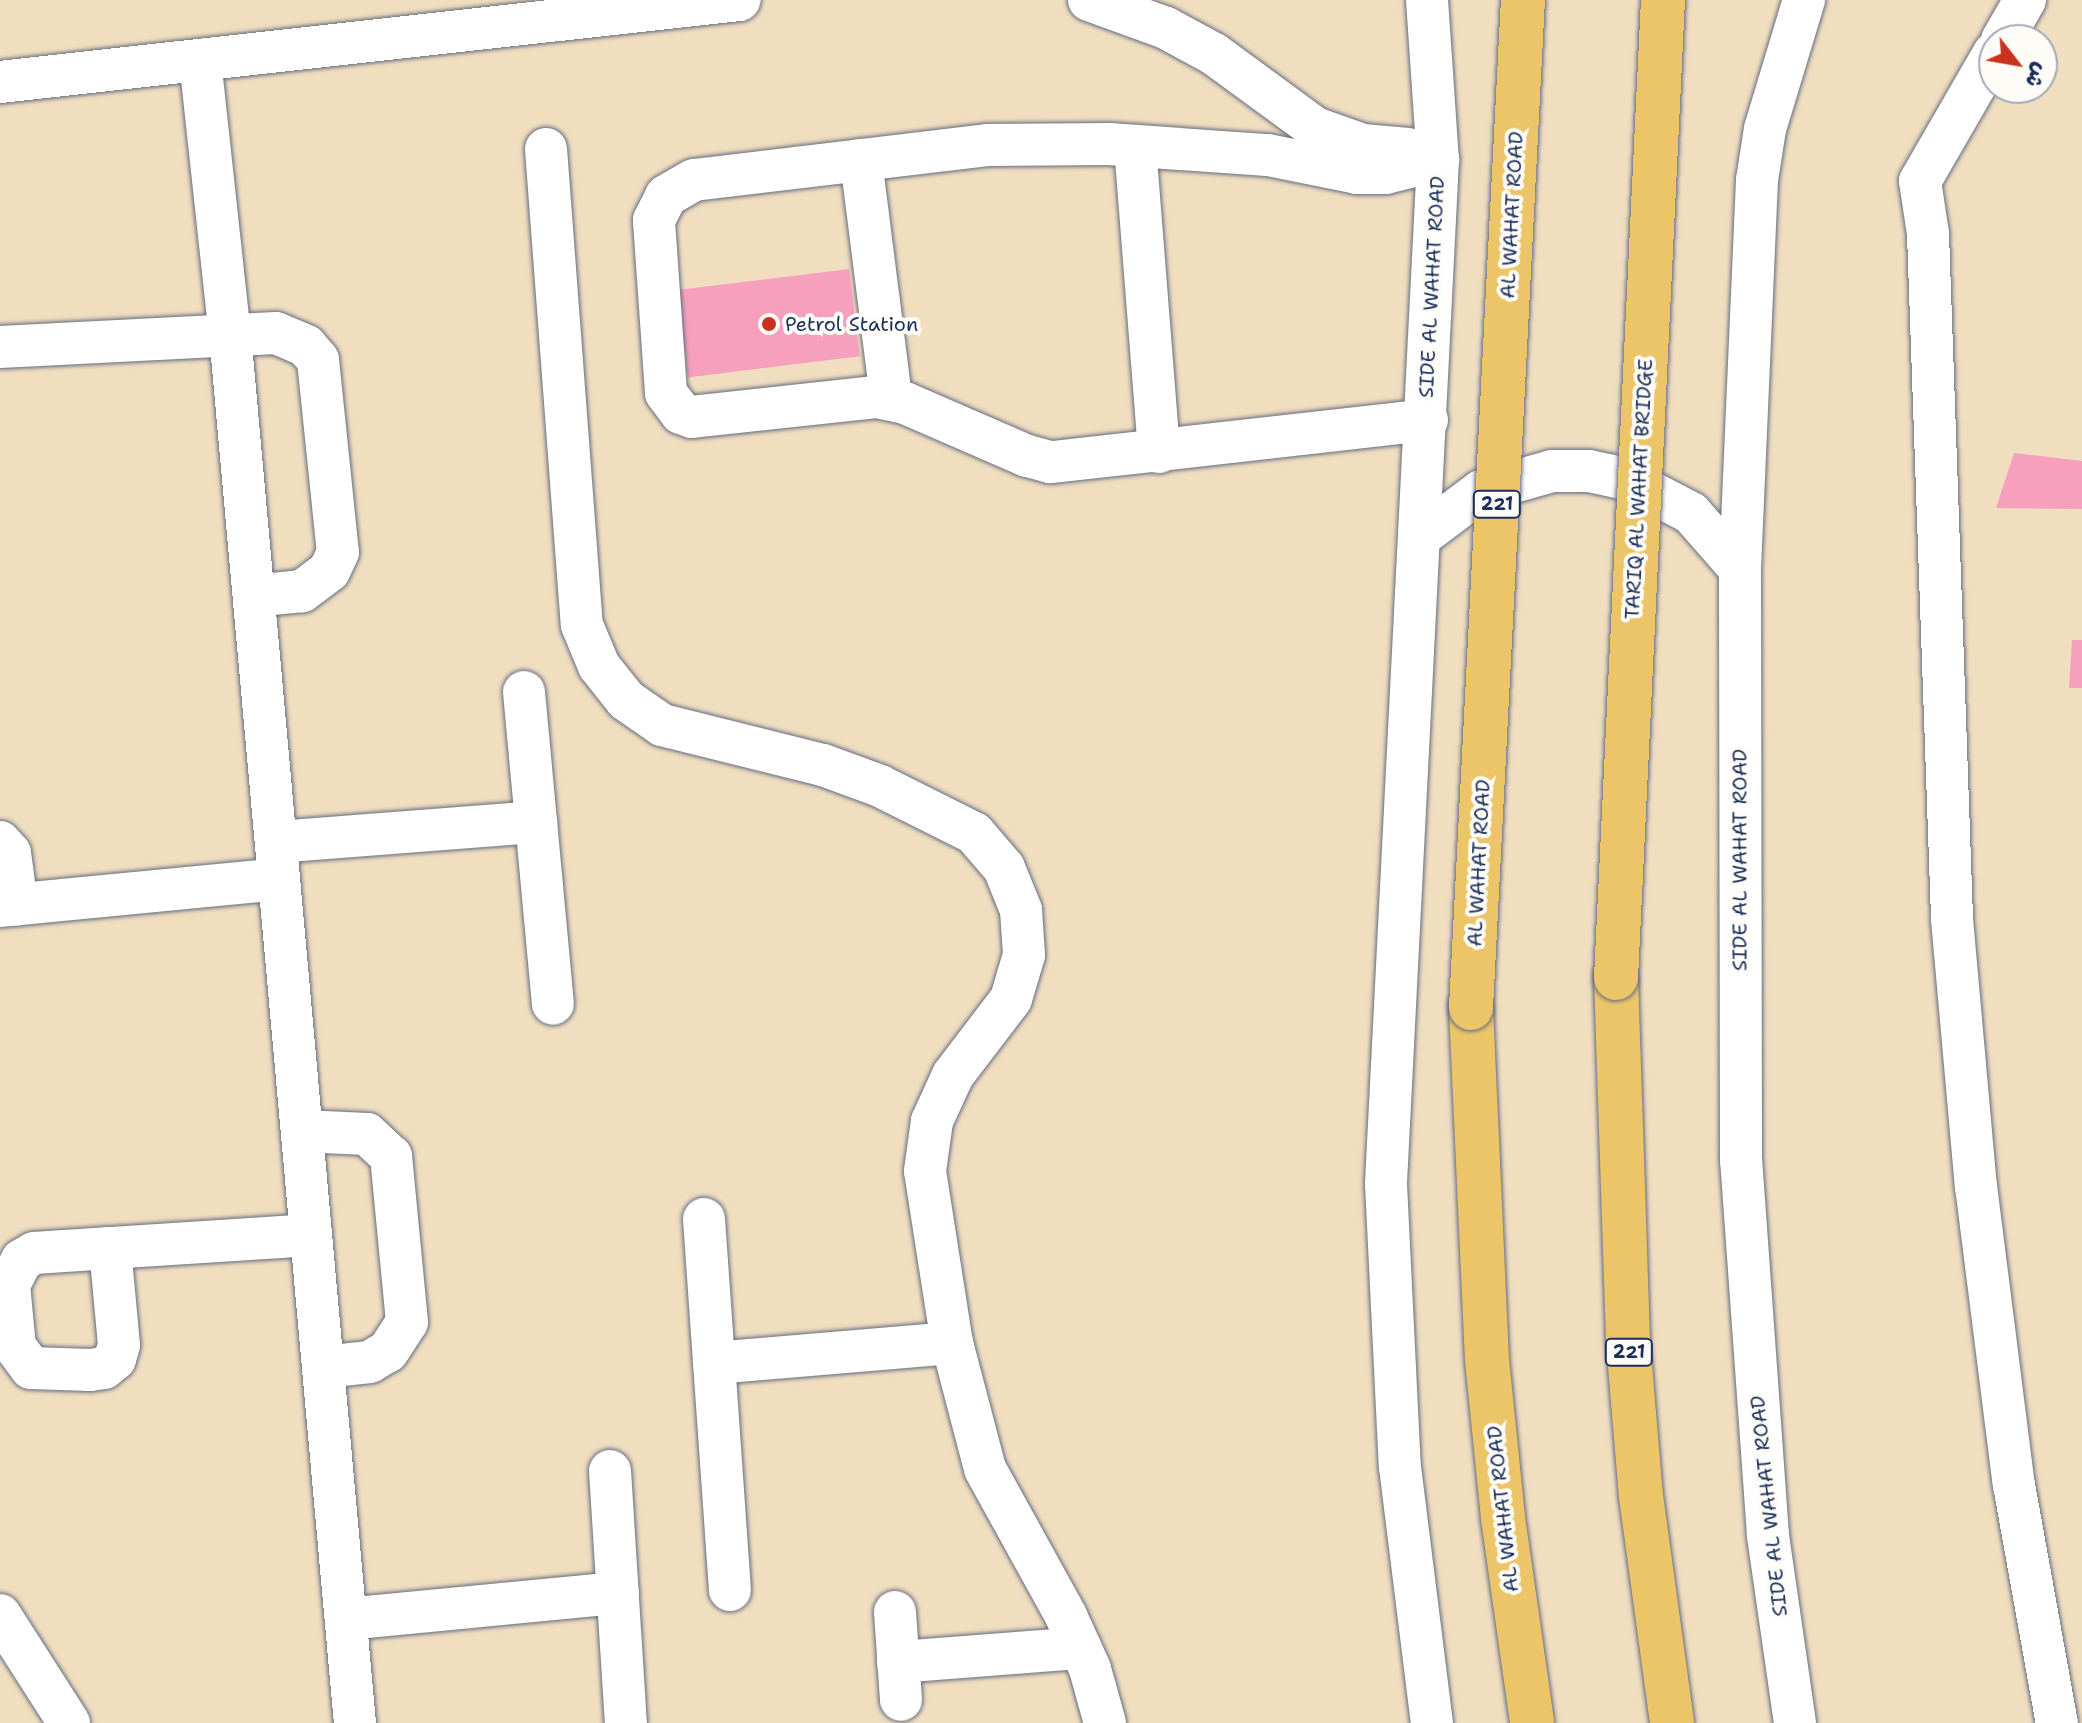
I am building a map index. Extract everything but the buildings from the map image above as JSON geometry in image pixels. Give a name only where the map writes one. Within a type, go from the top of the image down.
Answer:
[{"type":"highway","name":"AL WAHAT ROAD","points":[[1523,0],[1471,1008],[1487,1360],[1503,1518],[1532,1723]]},
{"type":"highway","name":"TARIQ AL WAHAT BRIDGE","points":[[1663,0],[1616,978],[1628,1342],[1641,1496],[1672,1723]]},
{"type":"street","points":[[0,82],[739,0]]},
{"type":"street","points":[[1089,0],[1166,28],[1214,54],[1294,115],[1338,138],[1388,148],[1438,153]]},
{"type":"street","name":"SIDE AL WAHAT ROAD","points":[[1427,0],[1438,153],[1427,420],[1386,1184],[1400,1467],[1432,1723]]},
{"type":"street","name":"SIDE AL WAHAT ROAD","points":[[1795,1723],[1768,1535],[1741,1161],[1740,569],[1757,180],[1765,129],[1804,0]]},
{"type":"street","points":[[2011,24],[2025,0]]},
{"type":"street","points":[[200,60],[254,596],[346,1619],[351,1720]]},
{"type":"street","points":[[1978,81],[1920,181],[1928,234],[1952,919],[1976,1186],[2014,1485],[2057,1723]]},
{"type":"street","points":[[1427,420],[1050,462],[891,399],[692,417],[681,413],[666,393],[653,233],[666,196],[694,180],[987,145],[1135,146],[1268,155],[1357,173],[1385,173],[1438,153]]},
{"type":"street","points":[[1135,146],[1159,452]]},
{"type":"street","points":[[546,149],[582,625],[599,666],[626,700],[662,725],[823,765],[922,805],[974,833],[1004,868],[1021,910],[1024,955],[1011,999],[953,1075],[932,1121],[925,1171],[952,1343],[985,1469],[1080,1648],[1105,1723]]},
{"type":"street","points":[[861,160],[891,399]]},
{"type":"street","points":[[0,347],[230,334],[294,336],[318,360],[338,552],[329,571],[302,591],[254,596]]},
{"type":"street","points":[[1421,536],[1481,491],[1515,478],[1589,471],[1626,479],[1681,506],[1718,539],[1740,569]]},
{"type":"street","points":[[524,692],[553,1004]]},
{"type":"street","points":[[0,842],[10,853],[8,905],[536,822]]},
{"type":"street","points":[[302,1131],[367,1134],[391,1156],[407,1322],[388,1351],[370,1362],[323,1367]]},
{"type":"street","points":[[704,1219],[730,1590]]},
{"type":"street","points":[[110,1248],[311,1235]]},
{"type":"street","points":[[714,1363],[952,1343]]},
{"type":"street","points":[[610,1471],[626,1723]]},
{"type":"street","points":[[346,1619],[618,1593]]},
{"type":"street","points":[[895,1612],[900,1681],[1080,1648]]},
{"type":"street","points":[[0,1615],[54,1713]]},
{"type":"place","name":"Petrol Station","points":[[769,324]]}]
